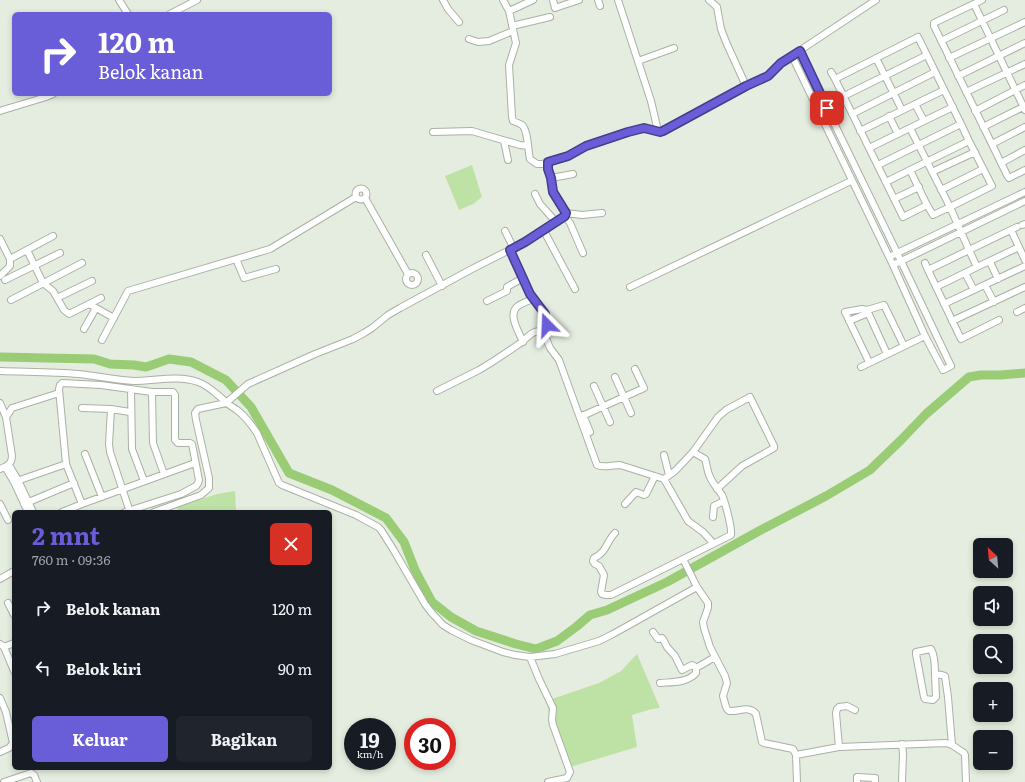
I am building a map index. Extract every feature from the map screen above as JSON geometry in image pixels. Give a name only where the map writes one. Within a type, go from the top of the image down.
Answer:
[{"type":"street","points":[[119,0],[127,12]]},
{"type":"street","points":[[174,12],[197,0]]},
{"type":"street","points":[[443,0],[448,9],[459,22]]},
{"type":"street","points":[[503,0],[509,11],[516,45],[509,65],[511,112],[513,121],[521,124],[526,131],[530,159],[537,164],[542,164],[568,156],[586,146],[628,132],[644,128],[663,131],[746,86],[768,76],[781,63],[876,0]]},
{"type":"street","points":[[509,11],[533,0]]},
{"type":"street","points":[[553,0],[555,8],[579,0]]},
{"type":"street","points":[[618,0],[638,61],[658,131]]},
{"type":"street","points":[[708,0],[717,7],[721,29],[746,86]]},
{"type":"street","points":[[982,0],[934,23],[934,26],[1009,178],[1025,170]]},
{"type":"street","points":[[974,4],[1025,108],[983,127]]},
{"type":"street","points":[[941,41],[1004,10]]},
{"type":"street","points":[[469,39],[478,42],[489,41],[513,29],[550,16]]},
{"type":"street","points":[[950,58],[1025,22]]},
{"type":"street","points":[[835,79],[918,38],[992,186],[933,215],[910,170]]},
{"type":"street","points":[[958,76],[1025,43]]},
{"type":"street","points":[[638,61],[674,48]]},
{"type":"street","points":[[792,56],[893,265],[925,336],[943,370],[951,366],[800,51]]},
{"type":"street","points":[[844,96],[927,55]]},
{"type":"street","points":[[876,58],[902,110]]},
{"type":"street","points":[[966,92],[1025,64]]},
{"type":"street","points":[[832,72],[903,217],[928,205]]},
{"type":"street","points":[[852,114],[935,72]]},
{"type":"street","points":[[975,111],[1025,85]]},
{"type":"street","points":[[860,131],[944,90]]},
{"type":"street","points":[[0,111],[48,96]]},
{"type":"street","points":[[915,104],[924,121]]},
{"type":"street","points":[[869,148],[953,107]]},
{"type":"street","points":[[889,116],[898,134]]},
{"type":"street","points":[[878,165],[961,124]]},
{"type":"street","points":[[992,144],[1025,127]]},
{"type":"street","points":[[910,128],[950,207],[977,267]]},
{"type":"street","points":[[433,132],[472,131],[504,141],[528,146]]},
{"type":"street","points":[[504,141],[508,160]]},
{"type":"street","points":[[886,182],[969,141]]},
{"type":"street","points":[[1001,163],[1025,150]]},
{"type":"street","points":[[932,172],[975,152]]},
{"type":"street","points":[[548,162],[553,192],[584,253]]},
{"type":"street","points":[[941,190],[983,169]]},
{"type":"street","points":[[630,287],[850,178],[858,172]]},
{"type":"street","points":[[551,178],[573,174]]},
{"type":"street","points":[[894,199],[919,187]]},
{"type":"street","points":[[356,197],[356,191],[359,189],[363,189],[367,193],[365,198],[408,274],[406,280],[407,284],[415,284],[422,296]]},
{"type":"street","points":[[888,257],[1025,192]]},
{"type":"street","points":[[535,194],[540,204],[556,222]]},
{"type":"street","points":[[102,340],[128,291],[270,249],[356,197],[359,199],[365,198]]},
{"type":"street","points":[[893,265],[1025,201]]},
{"type":"street","points":[[160,510],[201,495],[209,488],[209,478],[195,413],[198,409],[227,402],[247,385],[315,354],[353,339],[372,328],[388,315],[400,308],[512,250],[556,222],[565,214],[582,215],[602,213]]},
{"type":"street","points":[[928,270],[1019,226],[1019,247],[1025,260]]},
{"type":"street","points":[[544,230],[575,289]]},
{"type":"street","points":[[437,391],[478,370],[523,342],[527,336],[533,332],[542,331],[547,325],[545,314],[533,299],[523,278],[506,231]]},
{"type":"street","points":[[10,259],[53,236]]},
{"type":"street","points":[[0,239],[10,259],[10,266],[2,278]]},
{"type":"street","points":[[936,287],[1019,247]]},
{"type":"street","points":[[27,250],[43,283],[53,292],[64,310],[69,314],[101,298]]},
{"type":"street","points":[[2,278],[60,253]]},
{"type":"street","points":[[426,255],[442,286]]},
{"type":"street","points":[[236,259],[244,278],[276,268]]},
{"type":"street","points":[[990,262],[998,278]]},
{"type":"street","points":[[11,300],[82,263]]},
{"type":"street","points":[[925,263],[961,339],[1000,320]]},
{"type":"street","points":[[944,304],[1025,266]]},
{"type":"street","points":[[966,273],[974,290]]},
{"type":"street","points":[[487,301],[507,291],[507,286],[523,278]]},
{"type":"street","points":[[57,298],[92,281]]},
{"type":"street","points":[[985,285],[994,302]]},
{"type":"street","points":[[952,321],[1025,287]]},
{"type":"street","points":[[523,342],[513,319],[513,313],[519,305],[533,299]]},
{"type":"street","points":[[89,304],[114,318]]},
{"type":"street","points":[[849,321],[867,311],[884,305],[904,346]]},
{"type":"street","points":[[84,330],[96,308]]},
{"type":"street","points":[[1018,312],[1025,308]]},
{"type":"street","points":[[869,362],[845,312],[862,309],[867,311],[887,354]]},
{"type":"street","points":[[542,331],[550,348],[559,360],[581,416],[590,432]]},
{"type":"street","points":[[861,367],[925,336]]},
{"type":"street","points":[[581,416],[644,388],[636,369]]},
{"type":"street","points":[[0,371],[77,374],[134,381],[173,379],[189,380],[204,385],[236,408],[252,426],[279,483],[356,515],[381,530],[425,604],[443,625],[463,636],[515,655],[530,657],[555,654],[599,640],[613,634],[697,587]]},
{"type":"street","points":[[614,377],[631,413]]},
{"type":"street","points":[[82,504],[66,464],[59,386],[63,383],[101,385],[152,392],[174,392],[176,441],[178,444],[190,442],[198,483],[196,486],[181,494],[131,510]]},
{"type":"street","points":[[594,386],[610,422]]},
{"type":"street","points":[[130,388],[132,450],[144,481]]},
{"type":"street","points":[[152,392],[153,443],[164,474]]},
{"type":"street","points":[[6,417],[12,408],[59,393]]},
{"type":"street","points":[[573,394],[596,463],[599,466],[615,465],[655,476],[666,477],[675,471],[693,452],[718,417],[726,410],[750,397],[774,448],[742,466],[718,489]]},
{"type":"street","points":[[0,403],[6,417],[12,456],[12,459],[5,467],[16,481],[28,510]]},
{"type":"street","points":[[82,408],[111,409],[130,412]]},
{"type":"street","points":[[111,409],[110,448],[128,510]]},
{"type":"street","points":[[615,533],[611,537],[604,551],[593,559],[594,563],[599,566],[604,575],[601,592],[606,596],[685,561],[713,543],[719,542],[731,535],[731,525],[724,501],[718,489],[712,483],[707,471],[705,459],[693,452]]},
{"type":"street","points":[[84,454],[102,497]]},
{"type":"street","points":[[664,455],[666,477],[688,521],[703,532],[713,543]]},
{"type":"street","points":[[67,510],[195,463]]},
{"type":"street","points":[[16,481],[66,464]]},
{"type":"street","points":[[625,504],[636,492],[644,495],[646,494],[655,476]]},
{"type":"street","points":[[26,503],[74,483]]},
{"type":"street","points":[[713,517],[714,506],[724,501]]},
{"type":"street","points":[[26,503],[31,510]]},
{"type":"street","points":[[0,504],[8,520]]},
{"type":"street","points":[[685,561],[697,587],[708,603],[708,608],[703,622],[706,636],[727,683],[724,696],[727,709],[729,711],[750,709],[755,712],[762,742],[793,749],[796,754],[797,782]]},
{"type":"street","points":[[0,579],[12,572]]},
{"type":"street","points":[[8,603],[12,611]]},
{"type":"street","points":[[653,632],[658,639],[663,639],[682,670],[692,665],[696,668]]},
{"type":"street","points":[[12,643],[1,644],[12,665]]},
{"type":"street","points":[[930,649],[932,650],[935,674],[936,697],[933,700],[925,699],[916,652],[930,649]]},
{"type":"street","points":[[530,657],[538,679],[553,708],[552,725],[570,771],[568,778],[548,782]]},
{"type":"street","points":[[696,668],[715,657]]},
{"type":"street","points":[[660,683],[677,682],[691,678],[696,673],[696,668]]},
{"type":"street","points":[[935,674],[945,676],[952,745]]},
{"type":"street","points":[[0,698],[2,706],[6,712],[12,734]]},
{"type":"street","points":[[840,747],[836,713],[837,709],[839,707],[847,706],[855,710]]},
{"type":"street","points":[[796,754],[840,747],[946,743],[952,745],[965,755],[966,782]]},
{"type":"street","points":[[0,752],[12,744]]},
{"type":"street","points":[[902,744],[902,782]]},
{"type":"street","points":[[4,782],[31,772],[37,782]]},
{"type":"street","points":[[857,782],[858,777],[875,778],[875,782]]},
{"type":"green space","points":[[472,165],[482,197],[473,204],[459,210],[445,176]]},
{"type":"green space","points":[[235,491],[236,510],[178,510],[177,507],[217,494]]},
{"type":"green space","points":[[637,654],[660,708],[632,715],[637,747],[567,768],[556,737],[546,701],[599,683],[621,671]]},
{"type":"waterway","points":[[0,357],[94,359],[110,364],[146,367],[169,359],[191,362],[226,380],[251,407],[289,473],[332,490],[386,518],[404,542],[415,570],[432,602],[451,617],[476,631],[536,649],[557,641],[590,615],[607,610],[667,582],[826,496],[870,470],[926,414],[969,377],[1025,373]]},
{"type":"route","points":[[547,325],[548,323],[545,314],[530,294],[510,250],[565,216],[566,213],[553,192],[548,162],[568,156],[586,146],[628,132],[644,128],[660,132],[663,131],[746,86],[768,76],[781,63],[800,51],[827,108]]}]
